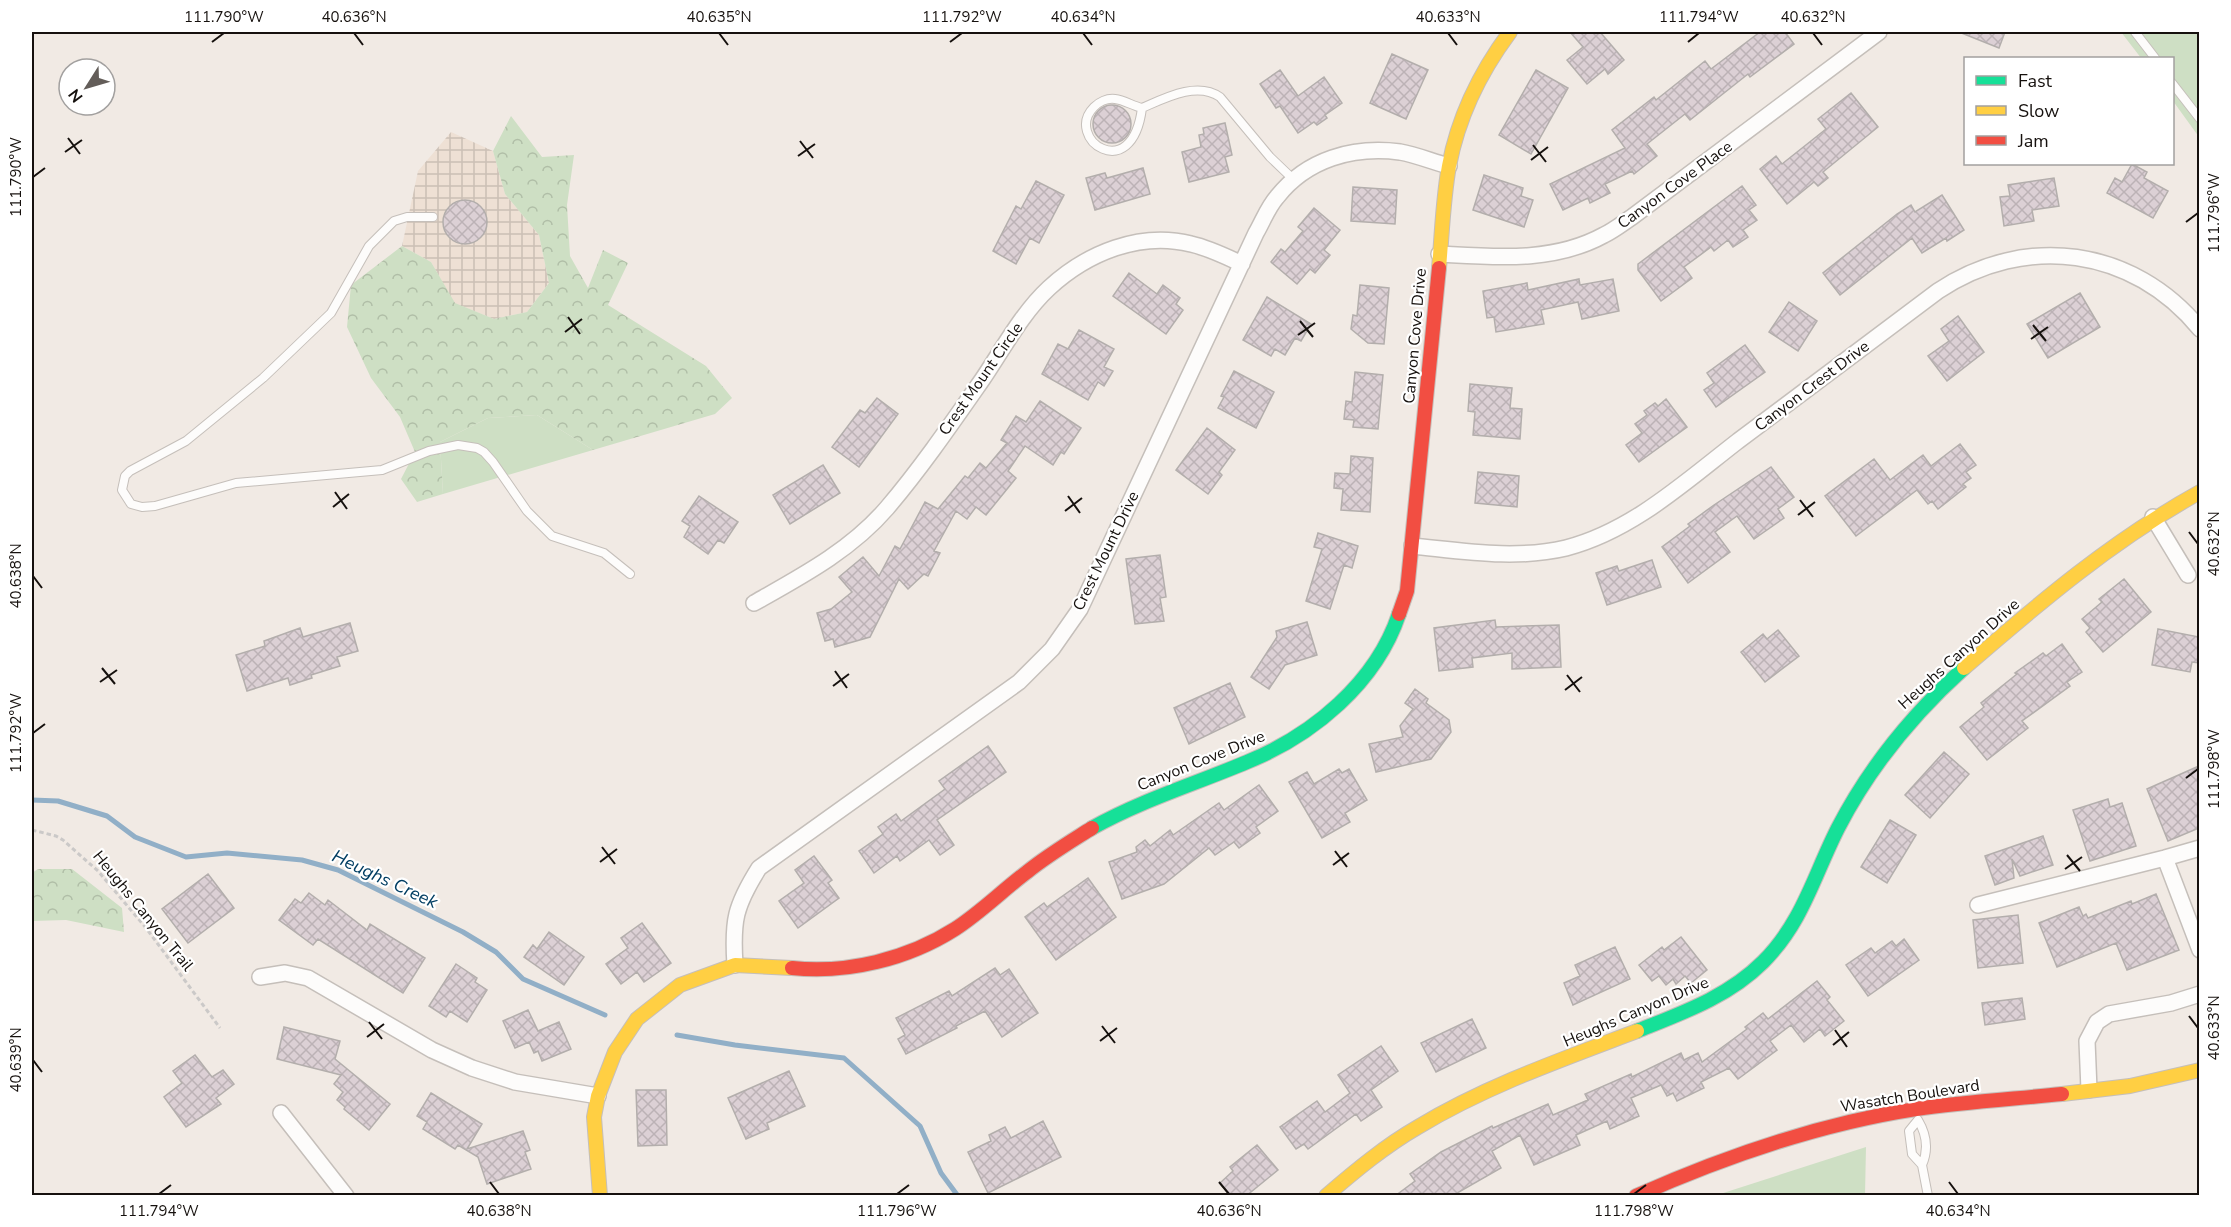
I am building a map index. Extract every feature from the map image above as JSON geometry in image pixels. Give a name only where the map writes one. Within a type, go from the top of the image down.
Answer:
[{"type":"street","name":"Canyon Cove Drive","points":[[600,1196],[594,1117],[598,1096],[615,1052],[637,1019],[680,985],[735,965],[818,969],[847,967],[899,956],[931,943],[957,928],[1064,845],[1112,817],[1164,793],[1248,762],[1284,744],[1339,705],[1371,669],[1393,632],[1407,591],[1449,166],[1459,127],[1473,90],[1510,32]]},
{"type":"street","name":"Canyon Cove Place","points":[[1439,254],[1522,257],[1578,246],[1604,236],[1879,32]]},
{"type":"street","name":"Crest Mount Drive","points":[[735,965],[733,936],[736,912],[744,891],[759,868],[1019,682],[1052,649],[1084,599],[1275,198],[1293,179],[1334,156],[1367,151],[1403,153],[1449,166]]},
{"type":"street","name":"Crest Mount Circle","points":[[754,603],[822,565],[886,510],[970,398],[1026,316],[1048,289],[1077,265],[1101,253],[1153,240],[1189,243],[1213,250],[1242,264]]},
{"type":"street","name":"Canyon Crest Drive","points":[[1412,546],[1494,554],[1519,554],[1565,548],[1605,534],[1658,502],[1938,291],[1966,275],[1999,262],[2046,255],[2103,262],[2148,282],[2179,306],[2199,329]]},
{"type":"street","name":"Heughs Canyon Drive","points":[[1326,1196],[1394,1143],[1447,1111],[1508,1083],[1688,1011],[1742,982],[1764,962],[1794,926],[1839,825],[1862,786],[1906,725],[1956,676],[2065,581],[2154,517],[2199,492]]},
{"type":"street","points":[[2154,517],[2188,575]]},
{"type":"street","points":[[1978,905],[2199,848]]},
{"type":"street","points":[[2164,858],[2199,950]]},
{"type":"street","points":[[260,977],[285,973],[308,978],[432,1050],[471,1068],[515,1082],[598,1096]]},
{"type":"street","points":[[2089,1090],[2087,1041],[2097,1022],[2109,1014],[2171,1003],[2199,994]]},
{"type":"street","name":"Wasatch Boulevard","points":[[1636,1196],[1725,1158],[1829,1125],[2166,1079],[2199,1070]]},
{"type":"street","points":[[281,1113],[346,1196]]},
{"type":"lane","points":[[2134,32],[2154,57]]},
{"type":"lane","points":[[2174,85],[2199,119]]},
{"type":"lane","points":[[1142,108],[1139,126],[1132,141],[1119,150],[1105,150],[1091,140],[1085,126],[1086,119],[1102,101],[1114,99],[1142,108],[1169,95],[1211,91],[1220,97],[1270,157],[1293,179]]},
{"type":"lane","points":[[432,217],[407,217],[394,221],[369,246],[331,313],[263,378],[203,429],[176,447],[130,471],[122,483],[122,490],[126,498],[131,504],[142,507],[155,506],[236,483],[382,470],[429,451],[458,445],[477,448],[489,457],[527,511],[552,536],[604,553],[630,574]]},
{"type":"lane","points":[[1917,1114],[1925,1132],[1927,1153],[1922,1164]]},
{"type":"lane","points":[[1917,1114],[1910,1131],[1912,1154],[1922,1164],[1928,1196]]},
{"type":"path","name":"Heughs Canyon Trail","points":[[32,830],[63,840],[98,871],[146,928],[220,1028]]},
{"type":"shaded area","points":[[451,132],[493,151],[505,194],[539,235],[549,283],[527,312],[494,319],[454,303],[431,262],[402,246],[418,171]]},
{"type":"green space","points":[[2121,32],[2199,32],[2199,137],[2174,102],[2174,57],[2140,57]]},
{"type":"green space","points":[[511,116],[542,157],[574,155],[567,205],[570,256],[588,288],[603,250],[628,263],[608,305],[706,366],[732,398],[715,414],[593,450],[537,415],[488,418],[440,442],[443,494],[417,502],[401,479],[415,452],[400,417],[371,378],[347,327],[351,285],[402,246],[431,262],[455,303],[494,319],[527,312],[549,283],[539,235],[505,194],[493,151]]},
{"type":"green space","points":[[537,415],[593,450],[443,494],[440,442],[488,418]]},
{"type":"green space","points":[[38,869],[72,869],[122,908],[124,932],[66,920],[32,921],[32,873]]},
{"type":"green space","points":[[1866,1147],[1865,1195],[1717,1195]]},
{"type":"building","points":[[1570,32],[1600,32],[1624,60],[1608,74],[1605,69],[1587,84],[1567,60],[1583,47]]},
{"type":"building","points":[[1760,32],[1785,32],[1794,44],[1750,77],[1748,74],[1690,120],[1685,114],[1647,144],[1657,156],[1634,174],[1632,171],[1605,184],[1610,193],[1590,203],[1588,198],[1563,210],[1550,184],[1625,148],[1612,130],[1654,97],[1656,100],[1705,61],[1711,69]]},
{"type":"building","points":[[1959,32],[2005,32],[1999,48]]},
{"type":"building","points":[[1392,54],[1428,70],[1406,119],[1370,103]]},
{"type":"building","points":[[1280,70],[1298,96],[1324,77],[1342,103],[1325,115],[1327,118],[1317,125],[1314,122],[1298,133],[1280,106],[1276,108],[1260,84]]},
{"type":"building","points":[[1536,70],[1568,88],[1531,154],[1499,135]]},
{"type":"building","points":[[1851,93],[1878,127],[1823,172],[1828,178],[1818,186],[1814,182],[1787,204],[1760,169],[1776,156],[1782,164],[1826,129],[1818,119]]},
{"type":"building","points":[[1112,105],[1126,110],[1131,124],[1126,138],[1112,143],[1098,138],[1093,124],[1098,110]]},
{"type":"building","points":[[1225,123],[1232,155],[1225,157],[1229,172],[1189,182],[1182,152],[1201,147],[1199,135],[1204,134],[1203,128]]},
{"type":"building","points":[[2131,165],[2134,165],[2147,172],[2144,178],[2168,191],[2153,218],[2107,193],[2115,178],[2122,182]]},
{"type":"building","points":[[1143,168],[1150,194],[1095,210],[1086,178],[1105,173],[1107,178]]},
{"type":"building","points":[[1484,175],[1523,188],[1521,196],[1533,200],[1524,227],[1473,210]]},
{"type":"building","points":[[2054,178],[2059,206],[2032,210],[2034,221],[2004,226],[2000,197],[2010,196],[2008,185]]},
{"type":"building","points":[[1036,181],[1064,195],[1039,243],[1030,238],[1016,264],[993,251],[1016,206],[1021,209]]},
{"type":"building","points":[[1742,186],[1756,205],[1749,210],[1757,220],[1743,230],[1748,237],[1733,247],[1728,240],[1714,251],[1711,247],[1684,267],[1692,278],[1661,301],[1638,270],[1638,264]]},
{"type":"building","points":[[1353,187],[1397,190],[1395,224],[1351,221]]},
{"type":"building","points":[[1942,195],[1964,230],[1922,253],[1912,238],[1840,295],[1823,273],[1897,214],[1911,205],[1915,212]]},
{"type":"building","points":[[465,200],[480,207],[487,222],[480,237],[465,244],[450,237],[443,222],[450,207]]},
{"type":"building","points":[[1314,208],[1340,230],[1324,250],[1330,255],[1315,273],[1310,269],[1297,284],[1271,262],[1281,249],[1285,252],[1303,231],[1298,227]]},
{"type":"building","points":[[1129,273],[1157,294],[1163,285],[1180,298],[1176,304],[1183,310],[1166,334],[1113,296]]},
{"type":"building","points":[[1579,279],[1580,285],[1613,279],[1619,311],[1582,319],[1578,302],[1541,310],[1544,324],[1496,332],[1494,317],[1487,318],[1483,291],[1527,283],[1528,290]]},
{"type":"building","points":[[1360,285],[1389,288],[1384,344],[1368,343],[1351,329],[1353,315],[1357,316]]},
{"type":"building","points":[[2080,293],[2100,327],[2048,358],[2027,324]]},
{"type":"building","points":[[1267,297],[1311,324],[1301,341],[1295,338],[1285,355],[1275,349],[1271,356],[1243,340]]},
{"type":"building","points":[[1789,302],[1817,321],[1798,351],[1769,332]]},
{"type":"building","points":[[1958,316],[1984,352],[1947,381],[1928,356],[1949,341],[1941,329]]},
{"type":"building","points":[[1079,330],[1114,349],[1104,367],[1113,371],[1104,386],[1098,382],[1088,400],[1042,374],[1058,344],[1068,349]]},
{"type":"building","points":[[1745,345],[1765,372],[1716,407],[1704,390],[1714,383],[1707,373]]},
{"type":"building","points":[[1234,371],[1274,392],[1256,428],[1218,408],[1224,397],[1221,396]]},
{"type":"building","points":[[1355,372],[1383,375],[1378,429],[1353,427],[1354,420],[1344,419],[1346,401],[1352,402]]},
{"type":"building","points":[[1470,384],[1512,388],[1510,408],[1522,409],[1520,439],[1473,435],[1475,412],[1468,411]]},
{"type":"building","points":[[877,398],[898,414],[859,467],[832,447],[860,410],[865,413]]},
{"type":"building","points":[[1666,399],[1687,427],[1639,462],[1626,445],[1642,433],[1635,424],[1647,415],[1644,411],[1655,403],[1658,406]]},
{"type":"building","points":[[1040,401],[1081,428],[1064,454],[1061,452],[1053,465],[1025,446],[1008,471],[1016,478],[986,515],[976,507],[967,519],[956,511],[934,551],[940,553],[928,576],[924,574],[908,589],[899,579],[870,637],[835,647],[833,639],[825,641],[817,613],[831,609],[852,592],[839,577],[863,557],[879,576],[895,546],[900,549],[925,502],[938,509],[965,476],[968,478],[980,463],[986,468],[1007,443],[1001,440],[1016,416],[1026,422]]},
{"type":"building","points":[[1207,428],[1235,450],[1219,472],[1222,475],[1208,494],[1176,470]]},
{"type":"building","points":[[1960,444],[1976,465],[1966,472],[1971,478],[1963,484],[1966,487],[1938,509],[1932,501],[1928,504],[1917,490],[1856,536],[1825,496],[1874,459],[1890,480],[1923,455],[1931,466]]},
{"type":"building","points":[[1351,456],[1373,458],[1370,512],[1341,510],[1343,489],[1334,488],[1335,473],[1350,474]]},
{"type":"building","points":[[823,465],[840,493],[790,524],[773,495]]},
{"type":"building","points":[[1771,467],[1794,497],[1778,509],[1784,518],[1754,539],[1737,516],[1715,532],[1730,552],[1688,583],[1662,547],[1690,526],[1688,524]]},
{"type":"building","points":[[1478,472],[1519,476],[1517,507],[1475,503]]},
{"type":"building","points":[[699,496],[738,522],[724,543],[718,540],[708,554],[684,537],[690,526],[682,521]]},
{"type":"building","points":[[1318,533],[1358,546],[1352,568],[1344,565],[1330,609],[1306,601],[1322,549],[1314,547]]},
{"type":"building","points":[[1160,555],[1166,597],[1160,598],[1164,621],[1135,624],[1126,559]]},
{"type":"building","points":[[1652,560],[1661,587],[1607,605],[1596,573],[1617,566],[1619,571]]},
{"type":"building","points":[[2124,579],[2151,612],[2103,652],[2086,632],[2090,628],[2082,619],[2102,602],[2099,599]]},
{"type":"building","points":[[1495,620],[1496,627],[1559,625],[1561,667],[1512,669],[1512,653],[1472,658],[1473,667],[1439,671],[1434,628]]},
{"type":"building","points":[[1307,622],[1317,655],[1285,665],[1269,689],[1251,677],[1277,637],[1276,631]]},
{"type":"building","points":[[350,623],[358,651],[337,657],[340,666],[311,675],[312,678],[290,685],[288,678],[247,691],[236,655],[265,646],[264,641],[300,628],[303,637]]},
{"type":"building","points":[[2158,629],[2199,637],[2199,663],[2192,662],[2190,672],[2152,665]]},
{"type":"building","points":[[1778,630],[1799,656],[1765,682],[1741,652],[1763,634],[1767,639]]},
{"type":"building","points":[[2062,644],[2082,672],[2067,682],[2070,686],[2022,721],[2028,728],[1987,760],[1960,727],[1984,707],[1981,703],[2017,674],[2015,673],[2043,653],[2046,656]]},
{"type":"building","points":[[1230,683],[1245,717],[1189,744],[1174,708]]},
{"type":"building","points":[[1415,689],[1428,699],[1426,703],[1449,720],[1451,732],[1431,759],[1376,772],[1369,744],[1403,737],[1400,726],[1413,709],[1405,703]]},
{"type":"building","points":[[988,746],[1006,772],[937,820],[954,845],[940,855],[929,840],[900,861],[897,856],[874,873],[859,851],[883,834],[878,827],[896,814],[901,821],[945,789],[939,781]]},
{"type":"building","points":[[1944,752],[1969,774],[1930,818],[1905,795]]},
{"type":"building","points":[[2199,766],[2199,828],[2168,841],[2147,789]]},
{"type":"building","points":[[1339,769],[1342,773],[1349,769],[1367,800],[1345,813],[1350,822],[1322,838],[1289,782],[1307,772],[1314,784]]},
{"type":"building","points":[[1259,785],[1278,811],[1256,827],[1260,833],[1239,848],[1234,842],[1215,855],[1209,848],[1164,884],[1122,899],[1109,862],[1137,852],[1136,847],[1145,840],[1150,846],[1170,830],[1173,835],[1219,803],[1224,810]]},
{"type":"building","points":[[2108,799],[2110,807],[2122,803],[2136,846],[2090,861],[2073,810]]},
{"type":"building","points":[[1890,820],[1916,835],[1887,883],[1861,867]]},
{"type":"building","points":[[2043,836],[2053,865],[2020,876],[2012,859],[2014,878],[1995,885],[1985,856]]},
{"type":"building","points":[[814,856],[832,880],[828,883],[839,898],[798,928],[779,901],[804,883],[795,870]]},
{"type":"building","points":[[208,874],[234,908],[188,943],[162,909]]},
{"type":"building","points":[[1088,878],[1116,917],[1056,960],[1025,917],[1044,903],[1047,907]]},
{"type":"building","points":[[309,893],[325,905],[328,900],[367,930],[370,924],[425,958],[403,993],[318,939],[313,945],[279,920],[295,899],[301,903]]},
{"type":"building","points":[[2156,894],[2179,950],[2127,970],[2116,943],[2057,967],[2039,923],[2079,907],[2083,916],[2086,914],[2088,918]]},
{"type":"building","points":[[2018,915],[2023,963],[1978,968],[1973,920]]},
{"type":"building","points":[[642,923],[671,963],[644,982],[637,972],[621,984],[606,964],[628,948],[621,938]]},
{"type":"building","points":[[549,932],[584,957],[564,985],[524,957],[533,945],[537,949]]},
{"type":"building","points":[[1681,937],[1707,970],[1691,983],[1685,976],[1676,984],[1673,979],[1666,985],[1659,976],[1652,981],[1639,965],[1662,947],[1664,950]]},
{"type":"building","points":[[1904,939],[1919,960],[1868,996],[1846,965],[1871,948],[1875,953],[1892,941],[1896,946]]},
{"type":"building","points":[[1615,947],[1630,979],[1573,1005],[1564,983],[1580,976],[1575,965]]},
{"type":"building","points":[[456,964],[477,978],[475,982],[487,990],[467,1022],[450,1011],[446,1017],[429,1006]]},
{"type":"building","points":[[995,968],[1000,975],[1009,969],[1038,1013],[1002,1037],[985,1011],[906,1054],[898,1039],[905,1035],[896,1018],[949,991],[952,996]]},
{"type":"building","points":[[1817,981],[1830,997],[1827,1000],[1844,1021],[1825,1036],[1820,1029],[1804,1042],[1791,1025],[1770,1041],[1777,1050],[1738,1079],[1729,1068],[1701,1082],[1704,1088],[1677,1101],[1673,1093],[1667,1096],[1661,1085],[1631,1098],[1639,1116],[1610,1129],[1607,1121],[1576,1135],[1580,1145],[1534,1165],[1520,1135],[1492,1151],[1501,1168],[1452,1196],[1395,1196],[1415,1181],[1410,1174],[1441,1152],[1492,1126],[1493,1128],[1548,1104],[1553,1115],[1588,1100],[1585,1094],[1631,1074],[1632,1077],[1681,1053],[1684,1060],[1698,1053],[1702,1062],[1747,1029],[1745,1027],[1763,1013],[1768,1019]]},
{"type":"building","points":[[2022,998],[2025,1019],[1985,1025],[1982,1003]]},
{"type":"building","points":[[528,1010],[538,1031],[559,1022],[571,1049],[542,1061],[538,1051],[534,1053],[529,1042],[515,1048],[503,1021]]},
{"type":"building","points":[[1472,1019],[1486,1048],[1436,1072],[1421,1043]]},
{"type":"building","points":[[284,1027],[340,1041],[335,1059],[390,1104],[369,1130],[337,1100],[343,1092],[334,1084],[341,1075],[277,1059]]},
{"type":"building","points":[[1381,1046],[1398,1071],[1371,1090],[1382,1107],[1361,1121],[1356,1114],[1308,1149],[1304,1144],[1296,1149],[1280,1127],[1317,1101],[1325,1112],[1350,1093],[1338,1075]]},
{"type":"building","points":[[195,1055],[212,1077],[223,1070],[234,1084],[216,1098],[221,1104],[186,1127],[164,1097],[182,1083],[173,1071]]},
{"type":"building","points":[[789,1071],[805,1106],[767,1123],[769,1129],[746,1139],[728,1098]]},
{"type":"building","points":[[636,1090],[666,1090],[667,1145],[638,1146]]},
{"type":"building","points":[[431,1093],[482,1124],[467,1149],[523,1131],[530,1150],[525,1152],[531,1169],[487,1184],[478,1157],[458,1145],[455,1149],[423,1129],[427,1122],[417,1116]]},
{"type":"building","points":[[1043,1121],[1061,1157],[988,1193],[968,1152],[991,1141],[989,1135],[1005,1127],[1011,1138]]},
{"type":"building","points":[[1257,1145],[1278,1170],[1246,1196],[1230,1196],[1220,1183],[1233,1171],[1230,1167]]},
{"type":"waterway","name":"Heughs Creek","points":[[32,800],[58,801],[107,816],[135,837],[186,857],[227,853],[302,860],[338,870],[463,932],[496,952],[523,979],[605,1015]]},
{"type":"waterway","name":"Heughs Creek","points":[[677,1035],[735,1045],[844,1058],[920,1126],[941,1173],[958,1196]]},
{"type":"traffic: fast","points":[[1092,828],[1149,801],[1272,751],[1318,722],[1339,704],[1375,662],[1389,639],[1399,614]]},
{"type":"traffic: fast","points":[[1637,1031],[1720,994],[1749,974],[1777,947],[1798,914],[1838,828],[1878,762],[1910,722],[1964,668]]},
{"type":"traffic: slow","points":[[1439,268],[1447,178],[1458,130],[1480,79],[1510,32]]},
{"type":"traffic: slow","points":[[1964,668],[2077,574],[2137,531],[2200,492]]},
{"type":"traffic: slow","points":[[600,1196],[594,1117],[598,1096],[615,1052],[637,1019],[680,985],[735,965],[792,968]]},
{"type":"traffic: slow","points":[[1326,1196],[1382,1151],[1444,1112],[1525,1074],[1637,1031]]},
{"type":"traffic: slow","points":[[2062,1094],[2130,1086],[2200,1070]]},
{"type":"traffic: jam","points":[[1399,614],[1407,591],[1439,268]]},
{"type":"traffic: jam","points":[[792,968],[834,969],[876,962],[937,940],[964,923],[1035,866],[1092,828]]},
{"type":"traffic: jam","points":[[1636,1196],[1738,1155],[1844,1123],[1916,1109],[2062,1094]]}]
